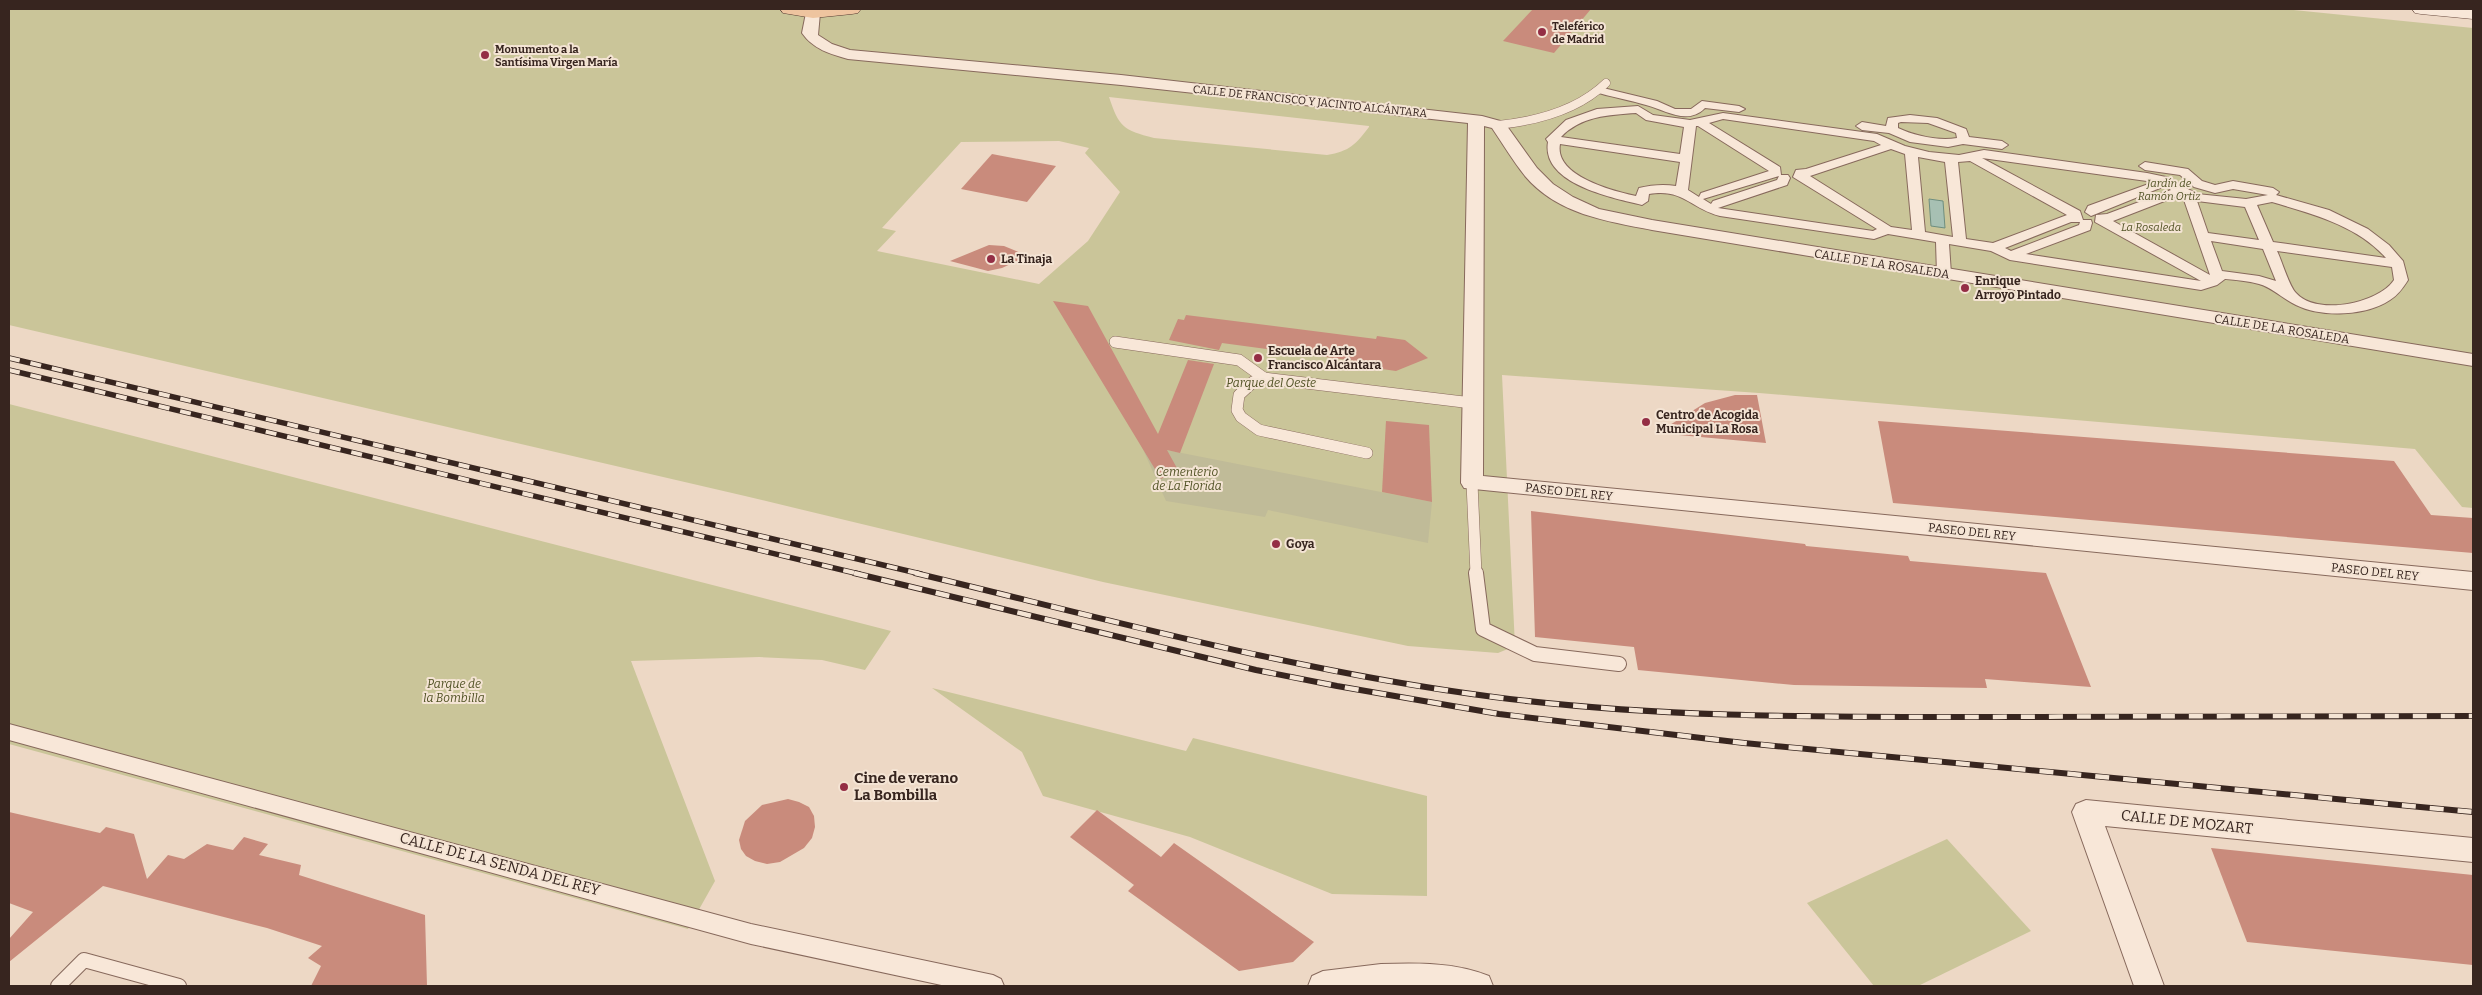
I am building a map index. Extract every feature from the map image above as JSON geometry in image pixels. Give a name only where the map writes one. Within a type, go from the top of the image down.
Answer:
[{"type":"main road","points":[[789,9],[813,13],[852,9]]},
{"type":"main road","points":[[2422,9],[2473,14]]},
{"type":"street","name":"CALLE DE FRANCISCO Y JACINTO ALCÁNTARA","points":[[813,13],[809,33],[813,40],[825,47],[848,54],[1121,80],[1476,119]]},
{"type":"street","points":[[1603,87],[1680,113],[1694,112],[1702,104],[1892,130],[1910,138],[1948,143],[1963,140],[2184,172],[2198,184],[2215,189],[2233,185],[2273,192]]},
{"type":"street","points":[[1887,230],[1874,235],[1717,212],[1706,209],[1682,192],[1654,188],[1643,191],[1642,201],[1596,190],[1575,180],[1560,166],[1552,153],[1552,139],[1560,129],[1574,119],[1589,114],[1614,110],[1638,109],[1650,118],[1700,122],[1723,116],[1877,138],[1889,146],[1911,152],[1951,158],[1978,156],[2165,182],[2187,193],[2250,203],[2272,198],[2324,213],[2373,240],[2392,256],[2398,264],[2401,280],[2388,297],[2373,304],[2342,308],[2304,303],[2288,292],[2265,281],[2214,278],[2110,224],[2089,218],[1978,156]]},
{"type":"street","points":[[1892,130],[1892,120],[1906,118],[1944,122],[1962,131],[1963,140]]},
{"type":"street","points":[[1472,483],[1476,119],[1498,125]]},
{"type":"street","points":[[1682,192],[1686,159],[1700,122]]},
{"type":"street","points":[[1700,122],[1788,173],[1807,179],[1887,230],[1994,247],[2010,256],[2197,285],[2214,278]]},
{"type":"street","name":"CALLE DE LA ROSALEDA","points":[[1498,125],[1527,166],[1547,188],[1567,201],[1594,213],[1652,225],[1944,274],[2473,360]]},
{"type":"street","points":[[1705,196],[1788,173],[1877,138]]},
{"type":"street","points":[[1552,139],[1686,159]]},
{"type":"street","points":[[1788,173],[1807,173],[1889,146]]},
{"type":"street","points":[[1911,152],[1920,235]]},
{"type":"street","points":[[1951,158],[1960,242]]},
{"type":"street","points":[[1717,204],[1782,182],[1788,173]]},
{"type":"street","points":[[1788,173],[1794,184],[1874,235]]},
{"type":"street","points":[[2010,256],[2085,227],[2093,209],[2165,182]]},
{"type":"street","points":[[1994,247],[2070,218],[2109,218],[2187,193]]},
{"type":"street","points":[[2187,193],[2203,236],[2214,278]]},
{"type":"street","points":[[2250,203],[2288,292]]},
{"type":"street","points":[[2089,218],[2098,229],[2197,285]]},
{"type":"street","points":[[2203,236],[2398,264]]},
{"type":"street","points":[[1942,239],[1944,274]]},
{"type":"street","name":"PASEO DEL REY","points":[[1472,483],[2473,581]]},
{"type":"street","name":"CALLE DE LA SENDA DEL REY","points":[[9,732],[702,919],[751,934],[993,986]]},
{"type":"street","name":"CALLE DE MOZART","points":[[2148,986],[2086,812],[2473,850]]},
{"type":"street","points":[[1323,986],[1359,980],[1406,978],[1438,979],[1478,986]]},
{"type":"lane","points":[[1498,125],[1519,122],[1571,106],[1603,87]]},
{"type":"lane","points":[[1115,342],[1239,360],[1264,378]]},
{"type":"lane","points":[[1367,453],[1259,430],[1247,425],[1239,417],[1236,399],[1241,389],[1251,381],[1264,378],[1472,403]]},
{"type":"lane","points":[[1472,483],[1476,581],[1483,629],[1535,654],[1619,664]]},
{"type":"lane","points":[[58,986],[84,960],[179,986]]},
{"type":"green space","name":"Parque del Oeste","points":[[9,9],[2283,9],[2473,28],[2473,508],[2462,507],[2415,449],[1759,393],[1502,375],[1515,646],[1498,653],[1408,646],[1103,582],[745,496],[9,325]],"holes":[[[1109,97],[1369,126],[1369,127],[1347,149],[1327,155],[1154,138],[1124,126],[1119,121]],[[1059,141],[1089,148],[1085,153],[1120,192],[1088,241],[1039,284],[877,251],[896,231],[882,228],[961,142]]]},
{"type":"green space","name":"Parque de la Bombilla","points":[[9,404],[891,631],[865,670],[822,660],[759,657],[631,661],[715,881],[688,929],[9,744]]},
{"type":"green space","name":"Cementerio de La Florida","points":[[1141,445],[1432,502],[1428,543],[1268,510],[1265,517],[1166,501]]},
{"type":"green space","points":[[932,688],[1186,751],[1193,738],[1427,796],[1427,896],[1332,894],[1190,837],[1043,796],[1022,752]]},
{"type":"green space","points":[[1947,839],[2031,931],[1918,986],[1874,986],[1807,903]]},
{"type":"shaded area","points":[[1929,199],[1943,201],[1945,228],[1931,226]]},
{"type":"building","name":"Teleférico de Madrid","points":[[1533,9],[1591,9],[1554,53],[1503,41]]},
{"type":"building","points":[[992,154],[1056,166],[1027,202],[961,189]]},
{"type":"building","name":"La Tinaja","points":[[989,245],[1004,246],[1028,256],[1002,268],[988,271],[950,261]]},
{"type":"building","points":[[1053,301],[1088,306],[1158,434],[1188,360],[1214,364],[1180,453],[1167,450],[1178,470],[1161,479]]},
{"type":"building","points":[[1186,315],[1376,339],[1377,336],[1405,340],[1428,358],[1396,371],[1368,367],[1370,363],[1222,343],[1219,350],[1169,340],[1178,319],[1184,320]]},
{"type":"building","points":[[1735,395],[1757,395],[1766,443],[1657,433],[1705,403]]},
{"type":"building","points":[[1386,421],[1429,425],[1432,502],[1382,492]]},
{"type":"building","points":[[1878,421],[2394,461],[2431,515],[2473,518],[2473,553],[1893,503]]},
{"type":"building","points":[[1531,511],[1805,544],[1806,546],[1908,556],[1910,561],[2046,573],[2091,687],[1985,679],[1987,688],[1794,685],[1638,670],[1634,647],[1535,637]]},
{"type":"building","points":[[788,799],[809,807],[814,816],[815,827],[812,838],[804,848],[780,862],[767,864],[746,856],[741,849],[739,840],[745,821],[762,805]]},
{"type":"building","points":[[1097,810],[1161,857],[1174,843],[1314,942],[1293,962],[1239,971],[1128,891],[1134,885],[1070,837]]},
{"type":"building","points":[[9,812],[100,833],[106,827],[134,834],[147,879],[168,855],[184,859],[207,844],[233,850],[244,837],[268,844],[259,855],[301,865],[299,875],[425,915],[427,986],[311,986],[321,966],[308,958],[322,946],[267,928],[103,886],[9,962],[9,939],[33,912],[9,903]]},
{"type":"building","points":[[2211,848],[2473,875],[2473,965],[2247,942]]},
{"type":"railway","points":[[9,358],[921,574]]},
{"type":"railway","points":[[9,370],[859,574]]},
{"type":"railway","points":[[854,573],[1256,670],[1499,714],[1744,743],[2473,812]]},
{"type":"railway","points":[[915,573],[1203,643],[1348,674],[1494,697],[1555,704],[1677,713],[1800,716],[2473,716]]},
{"type":"place","name":"Teleférico de Madrid","points":[[1542,32]]},
{"type":"place","name":"Monumento a la Santísima Virgen María","points":[[485,55]]},
{"type":"place","name":"La Tinaja","points":[[991,259]]},
{"type":"place","name":"Enrique Arroyo Pintado","points":[[1965,288]]},
{"type":"place","name":"Escuela de Arte Francisco Alcántara","points":[[1258,358]]},
{"type":"place","name":"Centro de Acogida Municipal La Rosa","points":[[1646,422]]},
{"type":"place","name":"Goya","points":[[1276,544]]},
{"type":"place","name":"Cine de verano La Bombilla","points":[[844,787]]},
{"type":"park label","name":"Jardín de Ramón Ortiz","points":[[2169,189]]},
{"type":"park label","name":"La Rosaleda","points":[[2151,227]]}]
